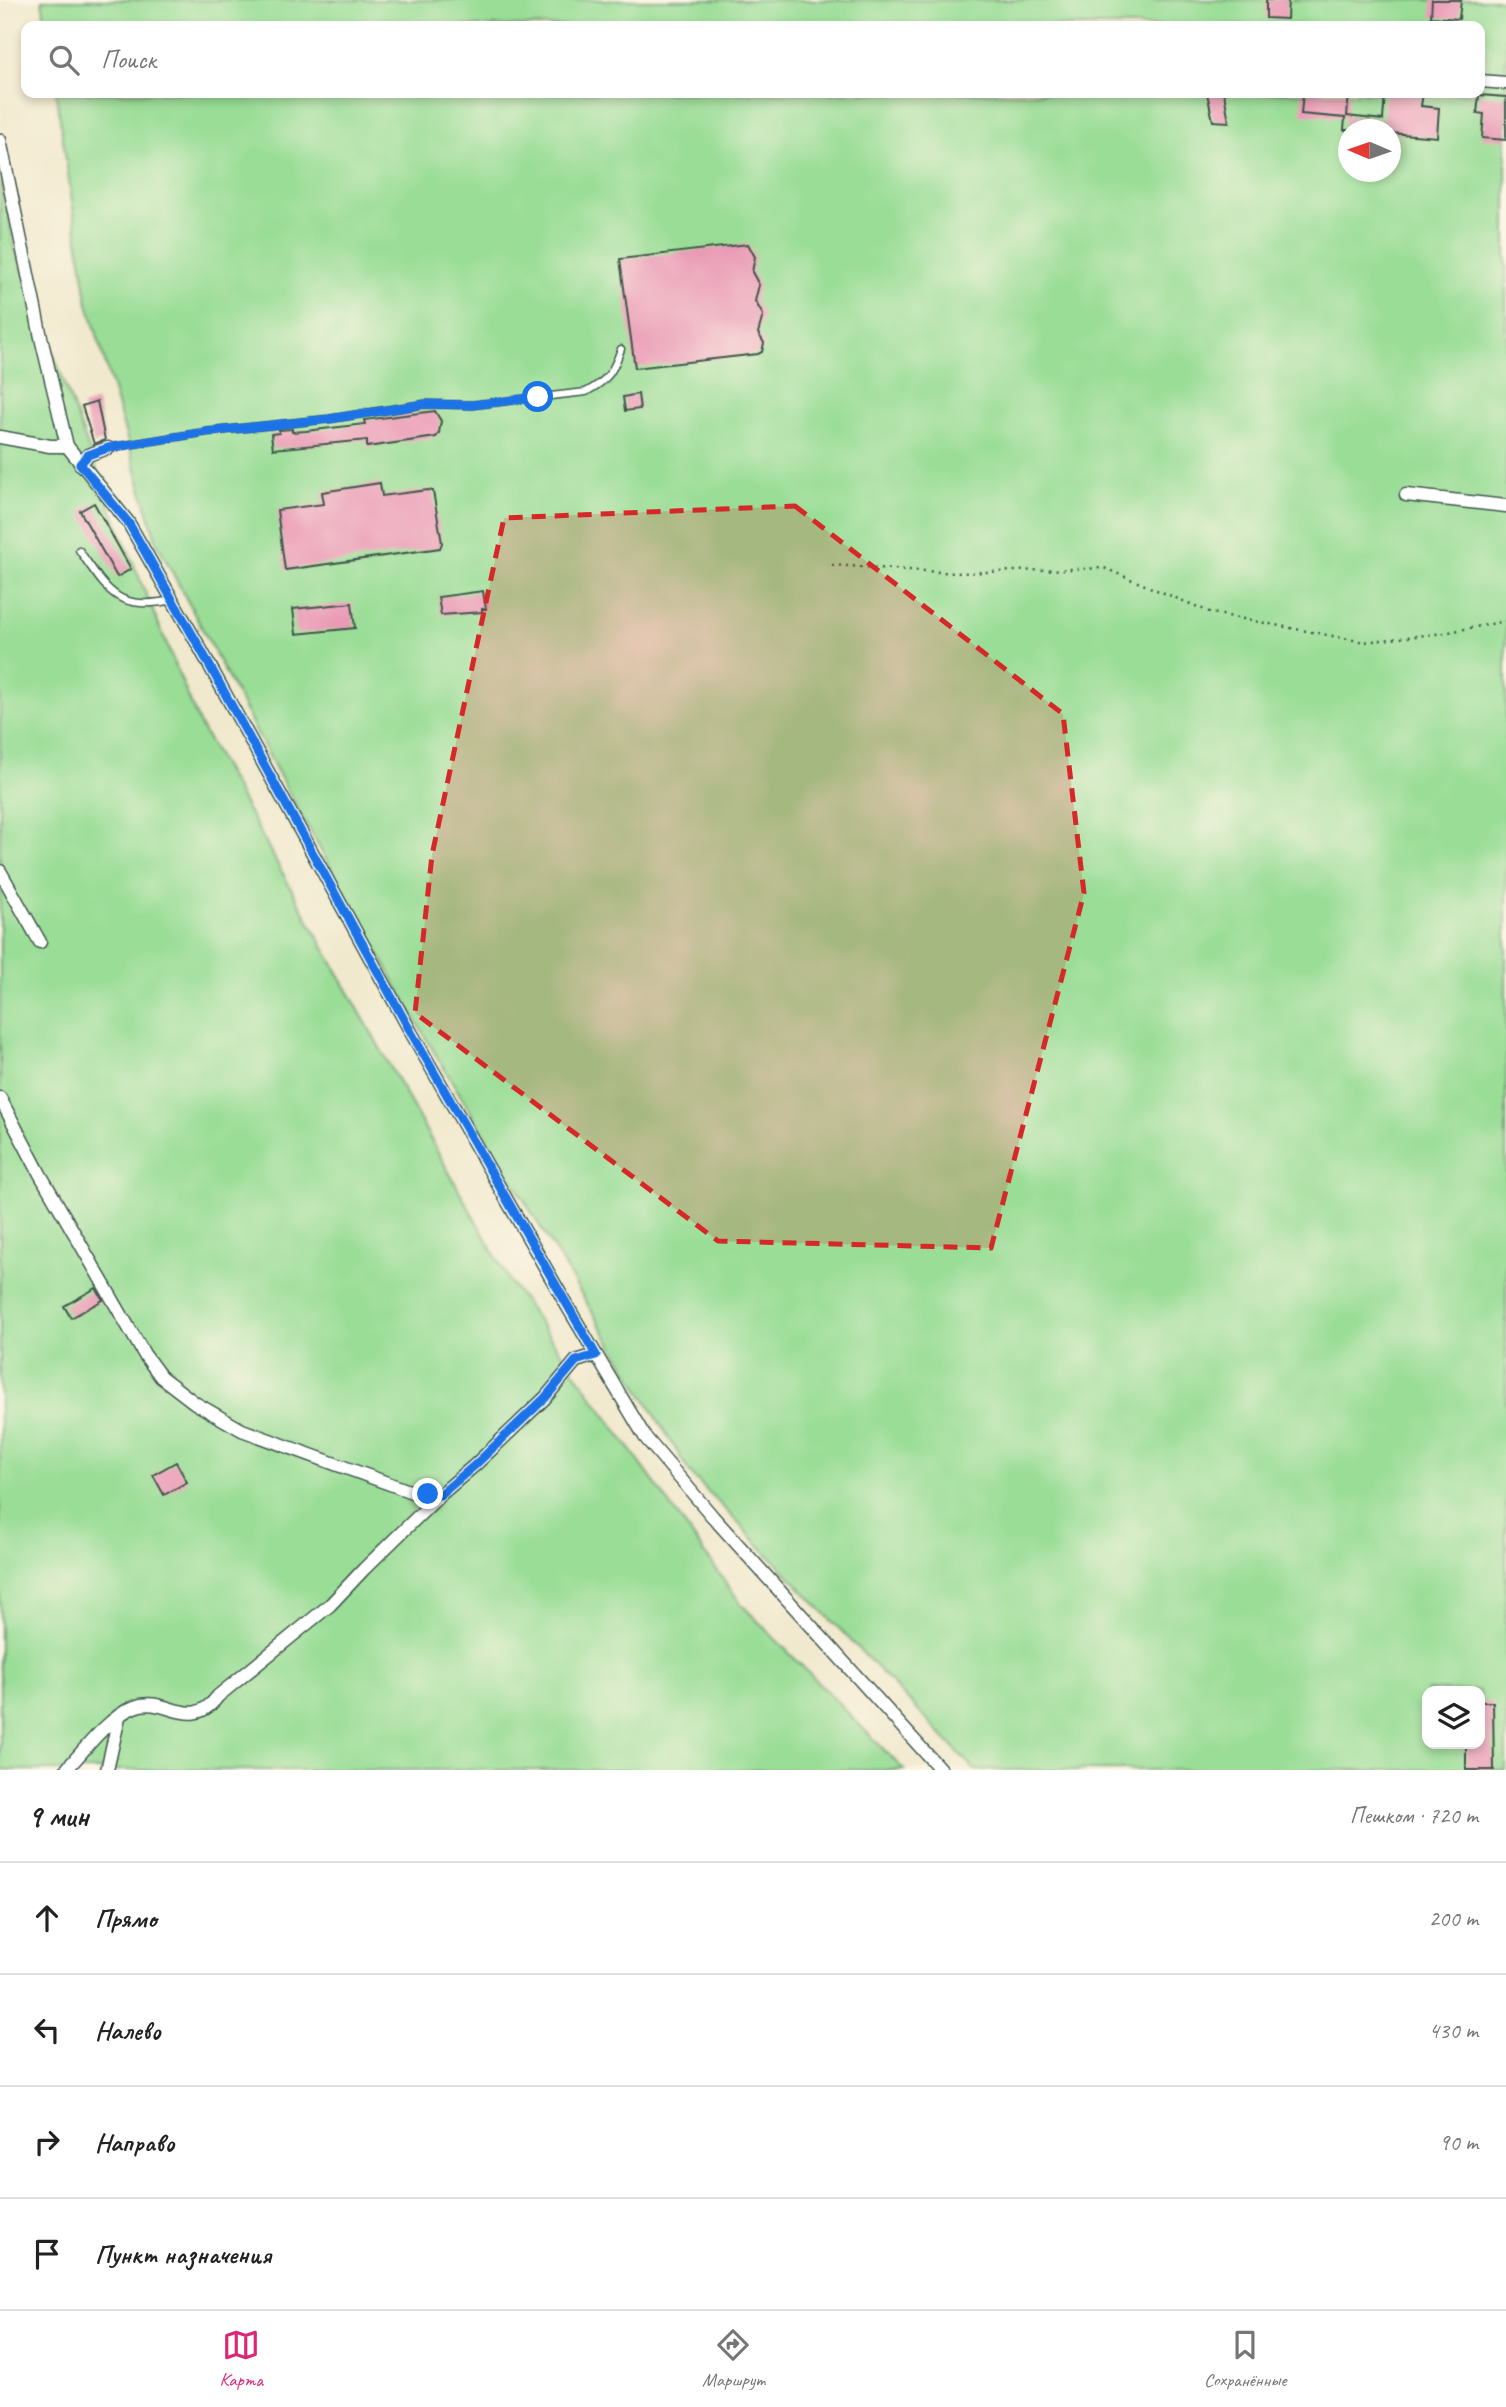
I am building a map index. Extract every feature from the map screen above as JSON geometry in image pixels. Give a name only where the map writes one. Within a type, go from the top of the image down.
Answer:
[{"type":"street","points":[[1485,81],[1506,83]]},
{"type":"street","points":[[0,140],[4,176],[67,446],[128,522],[412,1034],[645,1437],[713,1517],[941,1770]]},
{"type":"street","points":[[0,437],[50,446],[67,446]]},
{"type":"street","points":[[80,464],[88,455],[108,448]]},
{"type":"street","points":[[1406,495],[1506,506]]},
{"type":"street","points":[[0,871],[40,942]]},
{"type":"street","points":[[0,1098],[131,1333],[161,1377],[195,1403],[242,1430],[412,1492],[440,1495]]},
{"type":"street","points":[[66,1770],[104,1727],[133,1707],[148,1704],[184,1713],[200,1713],[210,1707],[218,1696],[330,1605],[440,1495],[545,1398],[576,1361],[596,1355]]},
{"type":"street","points":[[107,1770],[119,1717]]},
{"type":"lane","points":[[108,448],[256,425],[329,419],[425,404],[472,405],[586,392],[603,383],[615,367],[621,349]]},
{"type":"lane","points":[[79,550],[105,585],[121,599],[137,605],[173,600]]},
{"type":"path","points":[[832,565],[956,573],[1104,568],[1212,613],[1364,642],[1444,633],[1506,621]]},
{"type":"highlighted area","points":[[795,506],[1063,714],[1084,893],[991,1248],[718,1241],[415,1013],[432,855],[504,518]]},
{"type":"green space","points":[[42,0],[1506,0],[1506,1770],[975,1770],[690,1473],[430,1045],[286,788],[157,543],[87,300],[57,98],[1485,98],[1485,21],[45,21]]},
{"type":"green space","points":[[0,176],[15,249],[109,504],[199,723],[509,1280],[742,1605],[904,1770],[0,1770]]},
{"type":"building","points":[[1266,0],[1288,0],[1287,19],[1266,18]]},
{"type":"building","points":[[1432,0],[1461,0],[1459,19],[1431,17]]},
{"type":"building","points":[[1485,95],[1506,97],[1506,140],[1482,138],[1484,114],[1477,113],[1479,98],[1485,98]]},
{"type":"building","points":[[1208,98],[1225,98],[1229,122],[1213,121]]},
{"type":"building","points":[[1303,98],[1349,98],[1347,116],[1374,119],[1301,114]]},
{"type":"building","points":[[1385,98],[1422,98],[1421,106],[1439,108],[1437,137],[1401,134],[1401,119],[1383,119]]},
{"type":"building","points":[[748,244],[755,257],[752,272],[759,285],[755,301],[763,315],[758,333],[764,343],[762,352],[635,368],[620,259]]},
{"type":"building","points":[[638,394],[640,409],[625,411],[623,397]]},
{"type":"building","points":[[97,401],[105,440],[94,444],[82,406]]},
{"type":"building","points":[[435,411],[441,421],[436,437],[367,447],[367,440],[273,449],[271,434],[279,433],[279,430],[292,429],[292,432],[365,424],[364,420]]},
{"type":"building","points":[[380,483],[382,496],[433,491],[442,543],[440,548],[285,570],[277,510],[324,504],[322,492]]},
{"type":"building","points":[[94,503],[131,569],[117,577],[80,511]]},
{"type":"building","points":[[483,591],[486,609],[482,609],[482,612],[441,615],[438,597]]},
{"type":"building","points":[[352,603],[355,628],[296,634],[293,609]]},
{"type":"building","points":[[96,1288],[103,1300],[71,1318],[64,1306]]},
{"type":"building","points":[[176,1462],[187,1482],[164,1495],[153,1475]]},
{"type":"building","points":[[1485,1702],[1493,1702],[1494,1770],[1466,1770],[1466,1749],[1485,1749]]},
{"type":"route","points":[[428,1494],[440,1495],[545,1398],[576,1361],[596,1355],[412,1034],[128,522],[80,464],[88,455],[108,448],[206,432],[329,419],[425,404],[472,405],[538,397]]}]
